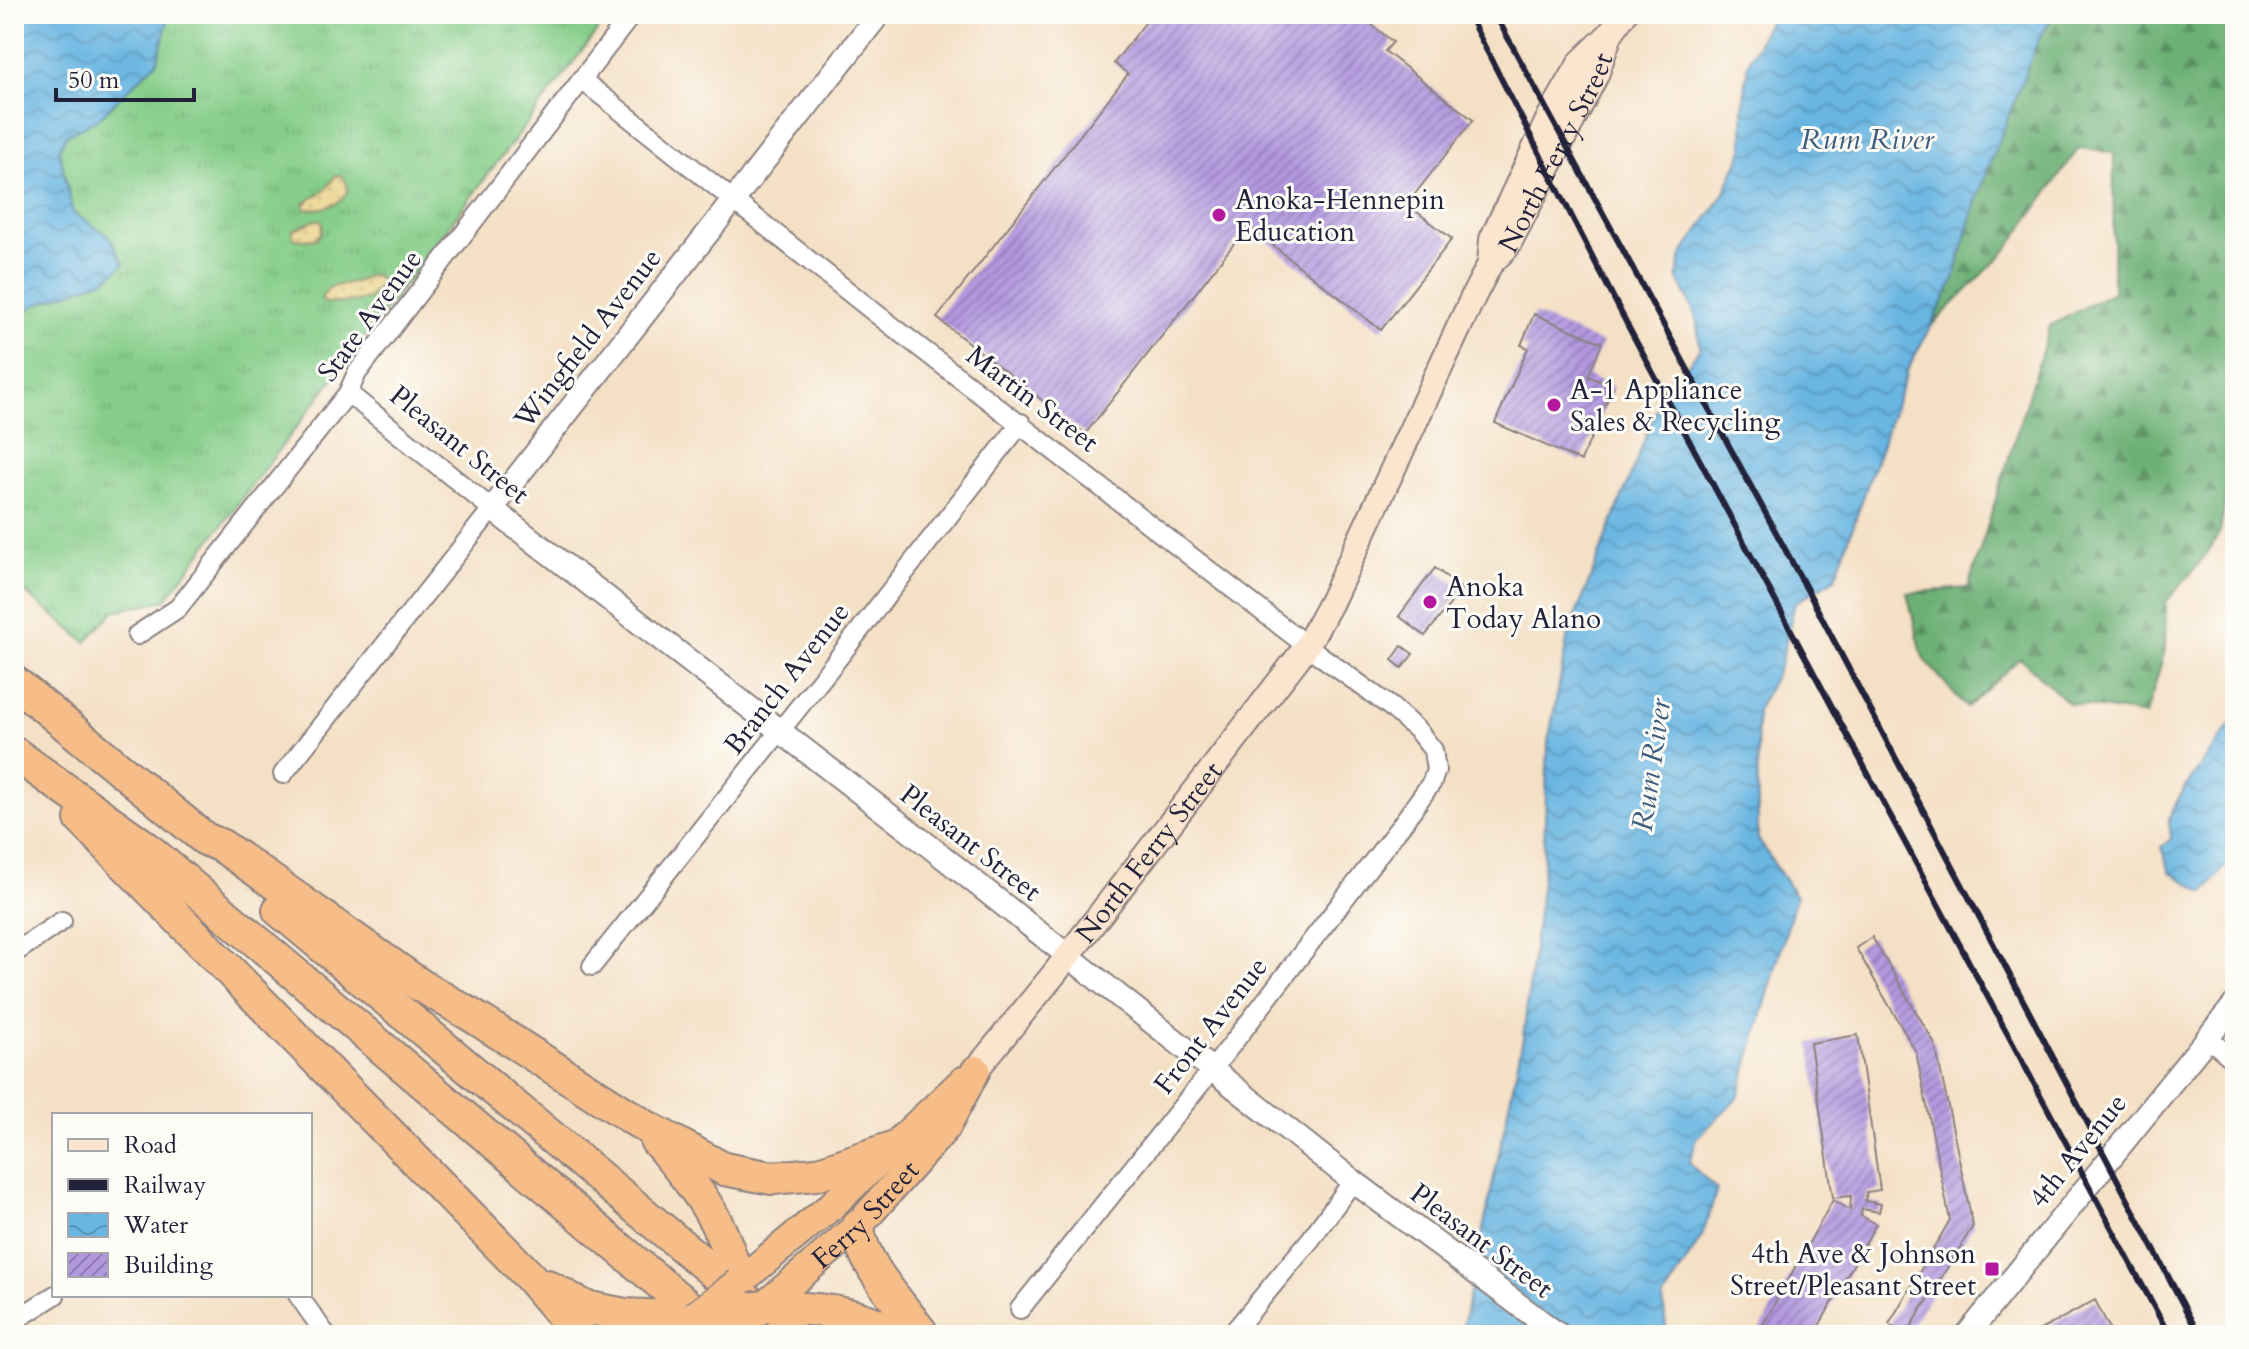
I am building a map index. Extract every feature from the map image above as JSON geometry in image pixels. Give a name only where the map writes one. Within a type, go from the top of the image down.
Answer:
[{"type":"highway","points":[[14,682],[205,839],[222,846],[420,985],[643,1125],[724,1169],[772,1178],[816,1174],[892,1148]]},
{"type":"highway","points":[[18,757],[530,1277],[579,1335]]},
{"type":"highway","points":[[18,757],[144,846],[729,1316]]},
{"type":"highway","points":[[205,839],[213,855],[789,1335]]},
{"type":"highway","name":"North Ferry Street","points":[[729,1316],[772,1255],[830,1207],[976,1070]]},
{"type":"highway","name":"Ferry Street","points":[[763,1307],[858,1226],[946,1127],[976,1070]]},
{"type":"highway","points":[[643,1125],[697,1188],[712,1212],[729,1316]]},
{"type":"highway","points":[[858,1226],[865,1255],[923,1335]]},
{"type":"highway","points":[[530,1277],[585,1307],[681,1327],[763,1307],[829,1310],[874,1320],[899,1335]]},
{"type":"main road","name":"North Ferry Street","points":[[976,1070],[1069,955],[1307,646],[1331,602],[1490,264],[1492,239],[1534,146],[1581,62],[1617,24]]},
{"type":"street","name":"State Avenue","points":[[137,635],[178,608],[348,393],[357,373],[632,14]]},
{"type":"street","name":"Wingfield Avenue","points":[[283,774],[879,14]]},
{"type":"street","name":"Martin Street","points":[[582,80],[732,201],[1307,646],[1391,707],[1418,731],[1433,750],[1436,770]]},
{"type":"street","name":"Pleasant Street","points":[[348,393],[492,509],[1069,955],[1353,1181],[1559,1335]]},
{"type":"street","name":"Branch Avenue","points":[[592,966],[1021,423]]},
{"type":"street","name":"Front Avenue","points":[[1020,1309],[1402,824],[1432,782],[1436,770]]},
{"type":"street","points":[[14,953],[62,921]]},
{"type":"street","name":"4th Avenue","points":[[1967,1335],[2235,1004]]},
{"type":"street","points":[[2208,1038],[2235,1061]]},
{"type":"street","points":[[1231,1335],[1310,1240],[1353,1181]]},
{"type":"street","points":[[14,1321],[52,1297]]},
{"type":"street","points":[[299,1297],[326,1335]]},
{"type":"green space","points":[[14,14],[610,14],[165,600],[114,611],[86,642],[14,583]]},
{"type":"green space","points":[[2054,14],[2235,14],[2235,442],[2220,532],[2204,558],[2166,602],[2165,650],[2146,715],[2068,703],[2020,658],[1967,708],[1923,658],[1907,593],[1968,588],[2050,326],[2113,292],[2114,153],[2079,148],[2006,251],[1931,326],[1953,283],[1978,194],[2038,41]]},
{"type":"sand","points":[[336,175],[342,176],[347,184],[344,198],[330,206],[306,209],[304,204],[325,190]]},
{"type":"sand","points":[[315,220],[323,224],[316,239],[293,238],[293,230]]},
{"type":"sand","points":[[371,275],[382,282],[368,299],[323,302],[321,298],[330,287]]},
{"type":"water","points":[[14,14],[166,14],[167,24],[157,62],[98,119],[66,135],[59,150],[73,213],[109,236],[124,264],[106,279],[32,306],[20,319],[14,336]]},
{"type":"water","name":"Rum River","points":[[1772,14],[2054,14],[2038,41],[1978,194],[1953,283],[1908,369],[1835,578],[1795,603],[1780,666],[1757,711],[1758,839],[1796,897],[1738,1098],[1697,1138],[1689,1163],[1717,1190],[1702,1236],[1663,1299],[1667,1335],[1461,1335],[1523,1038],[1543,871],[1548,743],[1568,635],[1657,408],[1700,348],[1696,316],[1677,277],[1682,255],[1724,194],[1743,150],[1748,64]]},
{"type":"water","points":[[2235,719],[2235,855],[2204,892],[2170,872],[2161,847],[2171,839],[2169,821],[2177,801]]},
{"type":"building","name":"Anoka-Hennepin Education","points":[[1152,14],[1362,14],[1393,42],[1385,51],[1473,120],[1407,204],[1452,239],[1381,330],[1248,226],[1085,434],[937,318],[1128,74],[1114,63]]},
{"type":"building","name":"A-1 Appliance Sales & Recycling","points":[[1534,314],[1602,343],[1588,376],[1613,387],[1581,461],[1495,423],[1528,348],[1521,345]]},
{"type":"building","name":"Anoka Today Alano","points":[[1435,568],[1462,589],[1425,636],[1399,616]]},
{"type":"building","points":[[1402,646],[1413,654],[1402,668],[1392,660]]},
{"type":"building","points":[[1872,937],[1935,1044],[1973,1226],[1906,1335],[1889,1324],[1950,1220],[1916,1052],[1856,948]]},
{"type":"building","points":[[1858,1035],[1880,1190],[1867,1192],[1865,1201],[1881,1204],[1879,1212],[1862,1209],[1861,1216],[1876,1224],[1814,1335],[1757,1335],[1833,1200],[1850,1210],[1851,1196],[1833,1198],[1810,1043]]},
{"type":"building","points":[[2095,1300],[2113,1335],[2031,1335]]},
{"type":"railway","points":[[1468,14],[1630,330],[2169,1335]]},
{"type":"railway","points":[[1495,14],[1812,599],[2199,1335]]},
{"type":"place","name":"Anoka-Hennepin Education","points":[[1219,215]]},
{"type":"place","name":"A-1 Appliance Sales & Recycling","points":[[1554,405]]},
{"type":"place","name":"Anoka Today Alano","points":[[1430,602]]},
{"type":"place","name":"4th Ave & Johnson Street/Pleasant Street","points":[[1992,1269]]}]
